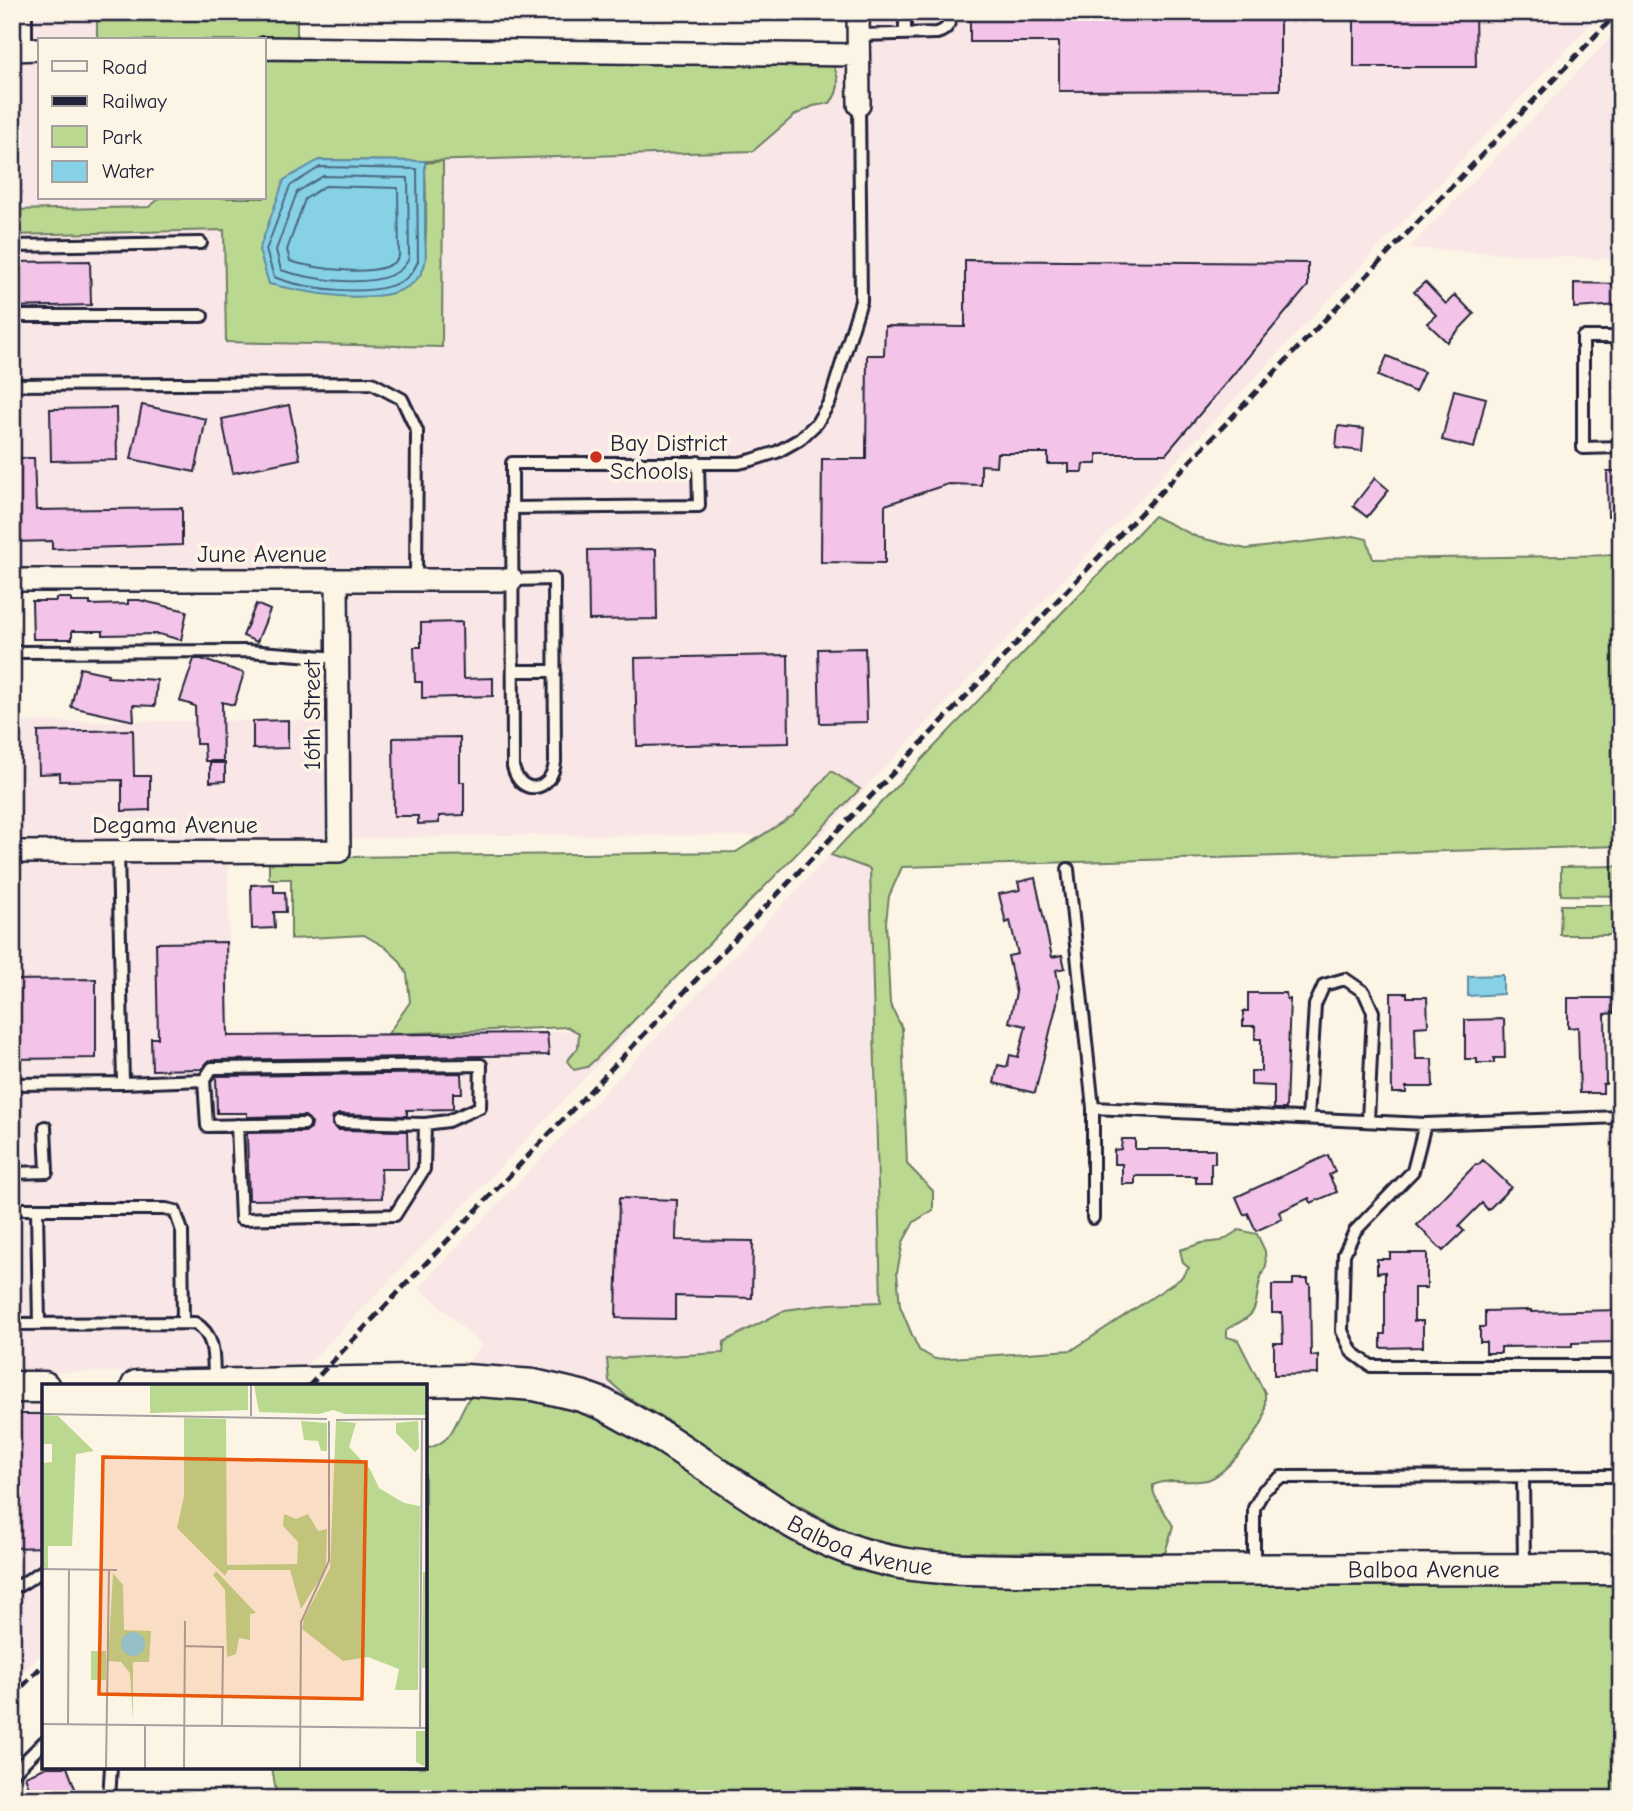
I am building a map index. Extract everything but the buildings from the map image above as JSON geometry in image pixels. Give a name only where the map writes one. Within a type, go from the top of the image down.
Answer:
[{"type":"street","points":[[858,12],[859,105]]},
{"type":"street","points":[[266,48],[858,45]]},
{"type":"street","name":"June Avenue","points":[[12,580],[512,579]]},
{"type":"street","name":"16th Street","points":[[337,580],[338,850]]},
{"type":"street","name":"Degama Avenue","points":[[12,852],[338,850]]},
{"type":"street","name":"Balboa Avenue","points":[[377,1384],[502,1382],[543,1387],[581,1396],[635,1420],[810,1532],[851,1552],[890,1563],[975,1570],[1621,1569]]},
{"type":"street","points":[[12,1387],[42,1387]]},
{"type":"lane","points":[[26,12],[26,49]]},
{"type":"lane","points":[[905,12],[905,34]]},
{"type":"lane","points":[[858,45],[905,34],[943,31],[949,25],[951,12]]},
{"type":"lane","points":[[512,579],[554,579],[554,771],[549,781],[533,788],[520,782],[514,769],[512,579],[512,463],[738,463],[777,452],[808,432],[822,416],[830,401],[861,301],[859,105]]},
{"type":"lane","points":[[12,246],[201,243]]},
{"type":"lane","points":[[12,316],[202,316]]},
{"type":"lane","points":[[1621,341],[1610,337],[1583,337],[1583,448],[1621,447]]},
{"type":"lane","points":[[12,385],[372,383],[402,399],[417,431],[416,580]]},
{"type":"lane","points":[[512,508],[699,506],[698,463]]},
{"type":"lane","points":[[12,652],[248,651],[338,658]]},
{"type":"lane","points":[[513,671],[555,671]]},
{"type":"lane","points":[[118,851],[123,1083]]},
{"type":"lane","points":[[1068,869],[1093,1108],[1093,1218]]},
{"type":"lane","points":[[1308,1118],[1315,1005],[1324,985],[1345,979],[1364,992],[1373,1012],[1368,1121]]},
{"type":"lane","points":[[304,1124],[207,1126],[204,1080],[212,1068],[481,1065],[480,1107],[448,1121],[425,1124],[340,1122]]},
{"type":"lane","points":[[12,1084],[204,1080]]},
{"type":"lane","points":[[1093,1108],[1425,1124],[1621,1117]]},
{"type":"lane","points":[[237,1125],[241,1219],[395,1215],[424,1170],[425,1124]]},
{"type":"lane","points":[[1425,1124],[1413,1171],[1355,1231],[1344,1254],[1342,1331],[1352,1352],[1371,1366],[1621,1366]]},
{"type":"lane","points":[[12,1173],[47,1172],[46,1128]]},
{"type":"lane","points":[[12,1209],[175,1211],[182,1231],[183,1322]]},
{"type":"lane","points":[[37,1209],[40,1324]]},
{"type":"lane","points":[[12,1324],[195,1323],[202,1327],[213,1344],[214,1384]]},
{"type":"lane","points":[[1523,1476],[1524,1569]]},
{"type":"lane","points":[[1254,1569],[1254,1508],[1264,1490],[1281,1477],[1621,1476]]},
{"type":"lane","points":[[12,1585],[20,1585],[42,1571]]},
{"type":"lane","points":[[12,1774],[42,1744]]},
{"type":"lane","points":[[109,1799],[111,1769]]},
{"type":"shaded area","points":[[12,12],[97,12],[97,38],[38,38],[38,40],[12,44]]},
{"type":"shaded area","name":"Bay District Schools","points":[[866,12],[1602,12],[820,836],[495,835],[347,839],[348,590],[493,589],[493,569],[12,571],[12,221],[20,221],[20,59],[38,59],[38,200],[266,200],[266,60],[838,64],[849,71]]},
{"type":"shaded area","points":[[1621,27],[1621,260],[1409,248]]},
{"type":"shaded area","points":[[330,720],[329,829],[321,843],[12,845],[12,722]]},
{"type":"shaded area","points":[[831,854],[870,854],[882,1365],[622,1369],[623,1403],[461,1371],[482,1345],[419,1287]]},
{"type":"shaded area","points":[[228,860],[230,1033],[629,1031],[470,1199],[301,1371],[12,1372],[12,861]]},
{"type":"shaded area","points":[[42,1404],[42,1653],[12,1684],[12,1405]]},
{"type":"green space","points":[[97,12],[297,12],[297,44],[266,40],[266,38],[97,38]]},
{"type":"green space","points":[[266,60],[831,62],[836,72],[838,83],[830,103],[813,106],[795,115],[753,151],[425,161],[319,160],[392,293],[411,284],[421,271],[425,242],[425,163],[443,161],[442,347],[226,342],[224,230],[12,235],[12,210],[149,207],[158,200],[266,200]]},
{"type":"green space","points":[[1154,516],[1197,537],[1246,549],[1354,536],[1367,539],[1373,559],[1621,555],[1621,846],[902,867],[889,896],[886,922],[890,1004],[902,1028],[907,1164],[933,1191],[933,1210],[914,1222],[903,1242],[897,1272],[900,1306],[919,1350],[935,1359],[1072,1350],[1180,1279],[1189,1268],[1183,1263],[1180,1250],[1202,1243],[1221,1241],[1239,1230],[1257,1234],[1265,1251],[1266,1266],[1260,1279],[1254,1310],[1227,1329],[1227,1337],[1238,1340],[1265,1393],[1265,1414],[1254,1436],[1214,1477],[1200,1481],[1166,1481],[1153,1485],[1157,1500],[1173,1526],[1165,1553],[887,1552],[786,1499],[667,1420],[627,1397],[609,1381],[607,1359],[723,1353],[724,1342],[785,1310],[829,1304],[881,1302],[870,869],[831,855]]},
{"type":"green space","points":[[831,771],[860,789],[597,1058],[587,1067],[574,1070],[567,1061],[578,1048],[579,1033],[568,1027],[388,1034],[410,1002],[407,974],[399,960],[385,947],[364,935],[291,939],[291,879],[269,879],[269,858],[736,852],[794,815]]},
{"type":"green space","points":[[1621,866],[1621,896],[1561,895],[1561,867]]},
{"type":"green space","points":[[1561,905],[1621,905],[1621,935],[1560,935]]},
{"type":"green space","points":[[502,1392],[594,1414],[840,1559],[1621,1580],[1621,1799],[277,1799],[272,1769],[427,1769],[427,1448],[450,1434],[472,1394]]},
{"type":"water","points":[[319,160],[425,161],[426,257],[416,280],[401,290],[356,297],[307,292],[269,284],[259,250],[284,180]]},
{"type":"water","points":[[1503,975],[1503,994],[1468,996],[1468,976]]},
{"type":"railway","points":[[311,1384],[1618,12]]},
{"type":"railway","points":[[12,1697],[42,1666]]},
{"type":"place","name":"Bay District Schools","points":[[596,457]]}]
